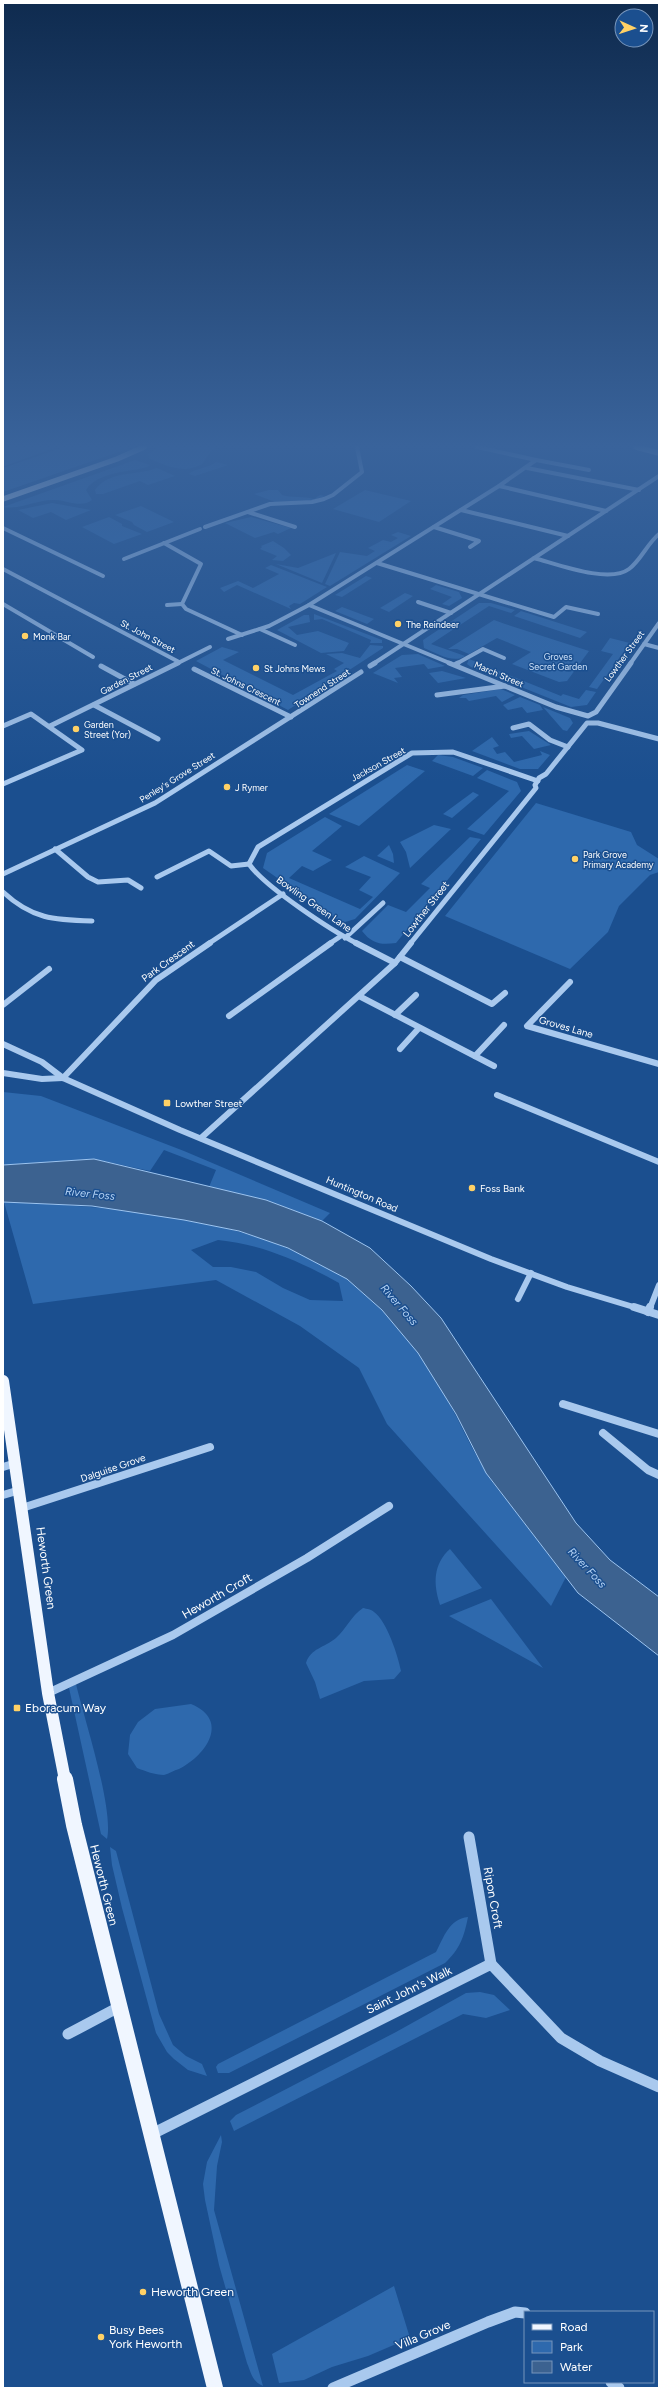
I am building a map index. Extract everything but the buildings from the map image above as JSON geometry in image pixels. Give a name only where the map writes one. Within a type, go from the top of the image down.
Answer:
[{"type":"main road","name":"Heworth Green","points":[[3,1382],[20,1490],[48,1693],[74,1825],[150,2135],[215,2388]]},
{"type":"street","points":[[67,559],[103,576]]},
{"type":"street","points":[[182,604],[201,564],[191,559]]},
{"type":"street","points":[[228,639],[260,629],[309,605],[384,559]]},
{"type":"street","points":[[370,666],[533,559]]},
{"type":"street","points":[[537,559],[604,574],[618,575],[629,570],[639,559]]},
{"type":"street","points":[[377,563],[554,617],[566,607],[598,614]]},
{"type":"street","name":"St. John Street","points":[[3,569],[179,662]]},
{"type":"street","points":[[418,602],[451,613]]},
{"type":"street","points":[[3,604],[93,658]]},
{"type":"street","points":[[167,605],[182,604]]},
{"type":"street","points":[[182,604],[186,609],[242,635]]},
{"type":"street","name":"March Street","points":[[309,605],[406,643],[571,713],[588,716]]},
{"type":"street","name":"Lowther Street","points":[[588,716],[596,712],[659,623]]},
{"type":"street","points":[[260,629],[295,645]]},
{"type":"street","points":[[644,644],[659,648]]},
{"type":"street","name":"Garden Street","points":[[50,726],[210,647]]},
{"type":"street","points":[[456,664],[483,649],[504,658]]},
{"type":"street","points":[[101,666],[134,684]]},
{"type":"street","name":"St. Johns Crescent","points":[[194,669],[291,717]]},
{"type":"street","name":"Townend Street","points":[[291,717],[361,672]]},
{"type":"street","points":[[437,695],[508,686]]},
{"type":"street","points":[[94,705],[158,739]]},
{"type":"street","points":[[3,726],[31,714],[82,750],[3,784]]},
{"type":"street","name":"Penley's Grove Street","points":[[3,874],[155,803],[291,717]]},
{"type":"street","name":"Lowther Street","points":[[201,1138],[395,963],[532,793],[538,781],[584,726],[591,722],[659,739]]},
{"type":"street","points":[[513,728],[529,724],[550,740],[568,747]]},
{"type":"street","name":"Jackson Street","points":[[249,864],[258,847],[372,775],[412,754],[434,751],[453,752],[538,781]]},
{"type":"street","points":[[55,850],[88,877],[98,882],[128,880],[141,888]]},
{"type":"street","points":[[157,877],[209,851],[231,866],[249,864]]},
{"type":"street","name":"Bowling Green Lane","points":[[249,864],[254,871],[283,894],[343,937],[395,963]]},
{"type":"street","points":[[3,892],[16,905],[32,915],[56,920],[92,921]]},
{"type":"street","name":"Park Crescent","points":[[63,1078],[156,980],[283,894]]},
{"type":"street","points":[[229,1016],[343,937],[383,903]]},
{"type":"street","points":[[400,957],[492,1004],[505,993]]},
{"type":"street","points":[[3,1005],[49,969]]},
{"type":"street","name":"Groves Lane","points":[[570,982],[527,1026],[659,1064]]},
{"type":"street","points":[[394,1015],[416,995]]},
{"type":"street","points":[[358,996],[494,1066]]},
{"type":"street","points":[[475,1056],[504,1025]]},
{"type":"street","points":[[400,1049],[419,1028]]},
{"type":"street","name":"Huntington Road","points":[[3,1044],[42,1062],[63,1078],[201,1138],[531,1274],[659,1315]]},
{"type":"street","name":"Huntington Road","points":[[3,1073],[42,1079],[63,1078]]},
{"type":"street","points":[[497,1094],[659,1162]]},
{"type":"street","points":[[518,1299],[531,1274]]},
{"type":"street","points":[[648,1312],[659,1285]]},
{"type":"street","points":[[563,1404],[659,1434]]},
{"type":"street","points":[[603,1433],[648,1470],[659,1475]]},
{"type":"street","name":"Dalguise Grove","points":[[22,1508],[73,1493],[210,1447]]},
{"type":"street","points":[[3,1467],[16,1463]]},
{"type":"street","points":[[3,1495],[20,1490]]},
{"type":"street","name":"Heworth Croft","points":[[48,1693],[173,1635],[307,1558],[389,1506]]},
{"type":"street","name":"Ripon Croft","points":[[469,1837],[491,1964]]},
{"type":"street","points":[[491,1964],[561,2038],[600,2061],[659,2087]]},
{"type":"street","name":"Saint John's Walk","points":[[150,2135],[491,1964]]},
{"type":"street","points":[[68,2034],[119,2007]]},
{"type":"street","name":"Villa Grove","points":[[333,2388],[488,2322],[515,2312],[524,2313]]},
{"type":"green space","points":[[274,559],[286,559],[283,561],[272,560]]},
{"type":"green space","points":[[322,559],[333,559],[322,583],[276,564],[298,568]]},
{"type":"green space","points":[[337,559],[374,559],[330,586],[325,584]]},
{"type":"green space","points":[[271,565],[327,587],[300,604],[294,603],[289,606],[291,609],[237,585],[224,592],[220,588],[238,581],[253,588],[279,574],[265,568]]},
{"type":"green space","points":[[366,576],[372,578],[342,597],[335,595]]},
{"type":"green space","points":[[436,585],[459,592],[462,598],[449,606],[442,604],[452,597],[430,589]]},
{"type":"green space","points":[[405,593],[413,596],[389,612],[380,608]]},
{"type":"green space","points":[[479,603],[491,603],[515,610],[511,613],[489,606],[431,644],[465,656],[461,658],[456,659],[445,657],[424,648],[423,640]]},
{"type":"green space","points":[[342,607],[374,619],[367,624],[335,611]]},
{"type":"green space","points":[[521,611],[587,632],[580,638],[514,616]]},
{"type":"green space","points":[[314,614],[382,640],[382,643],[370,643],[371,640],[322,619],[314,620]]},
{"type":"green space","points":[[304,615],[309,615],[310,622],[288,627],[297,635],[318,631],[349,643],[344,651],[321,653],[277,630]]},
{"type":"green space","name":"Groves Secret Garden","points":[[494,620],[589,651],[567,681],[559,682],[512,664],[531,652],[497,638],[469,654],[457,649],[448,649]]},
{"type":"green space","points":[[610,638],[630,643],[597,689],[589,687],[613,654],[601,651]]},
{"type":"green space","points":[[370,645],[383,646],[383,648],[288,710],[196,661],[222,647],[239,652],[223,660],[293,695],[337,671],[334,669],[344,663],[326,654],[342,653],[360,658]]},
{"type":"green space","points":[[418,654],[445,666],[428,669],[424,664],[395,668],[402,677],[394,678],[398,683],[373,673],[402,655]]},
{"type":"green space","points":[[469,659],[561,696],[563,694],[579,699],[586,690],[596,692],[587,705],[571,707],[471,667],[467,664]]},
{"type":"green space","points":[[442,671],[466,678],[438,683],[429,673]]},
{"type":"green space","points":[[501,689],[515,695],[502,702],[496,696],[469,701],[466,698],[459,698],[463,695]]},
{"type":"green space","points":[[520,697],[540,705],[543,710],[527,713],[522,707],[508,710],[503,705]]},
{"type":"green space","points":[[543,707],[570,718],[573,723],[567,731],[563,730]]},
{"type":"green space","points":[[529,731],[551,745],[534,749],[522,736],[511,738],[509,734]]},
{"type":"green space","points":[[492,737],[499,746],[493,748],[497,754],[505,752],[514,762],[542,755],[540,751],[550,755],[538,769],[520,769],[472,751]]},
{"type":"green space","points":[[438,755],[453,757],[483,768],[473,776],[432,761]]},
{"type":"green space","points":[[407,765],[425,771],[359,826],[329,814]]},
{"type":"green space","points":[[487,770],[517,782],[521,791],[484,835],[467,829],[509,791],[477,778]]},
{"type":"green space","points":[[473,792],[479,795],[452,818],[443,814]]},
{"type":"green space","name":"Park Grove Primary Academy","points":[[536,803],[631,832],[637,845],[659,859],[659,872],[650,875],[619,906],[608,932],[570,969],[445,916]]},
{"type":"green space","points":[[325,817],[342,826],[312,851],[332,860],[313,871],[302,866],[289,878],[360,909],[373,897],[359,890],[371,877],[345,867],[364,856],[400,873],[355,919],[342,923],[263,868],[267,853]]},
{"type":"green space","points":[[434,825],[451,829],[410,868],[406,852],[400,842]]},
{"type":"green space","points":[[470,837],[481,839],[396,943],[381,944],[369,939],[362,931],[388,905],[406,912],[430,888],[421,884]]},
{"type":"green space","points":[[389,845],[393,854],[394,863],[377,856]]},
{"type":"green space","points":[[3,1092],[41,1096],[184,1151],[330,1213],[322,1221],[266,1200],[209,1187],[216,1170],[164,1150],[150,1171],[94,1159],[3,1165]]},
{"type":"green space","points":[[4,1202],[92,1207],[180,1218],[224,1228],[266,1240],[307,1257],[346,1278],[375,1302],[402,1333],[427,1366],[437,1380],[489,1477],[566,1577],[551,1606],[387,1424],[359,1368],[300,1326],[216,1280],[33,1304]],"holes":[[[218,1240],[250,1245],[280,1255],[339,1283],[343,1301],[310,1300],[283,1288],[256,1272],[231,1267],[213,1267],[191,1250]]]},
{"type":"green space","points":[[450,1549],[482,1588],[440,1605],[436,1590],[436,1575],[440,1561]]},
{"type":"green space","points":[[491,1599],[543,1668],[449,1616]]},
{"type":"green space","points":[[363,1608],[373,1611],[383,1623],[395,1648],[401,1671],[394,1679],[364,1681],[320,1699],[315,1682],[306,1663],[308,1658],[315,1651],[336,1638],[355,1615]]},
{"type":"green space","points":[[76,1684],[102,1786],[108,1825],[107,1839],[101,1834],[69,1688]]},
{"type":"green space","points":[[191,1704],[203,1711],[210,1719],[212,1728],[210,1737],[198,1755],[179,1769],[164,1775],[154,1774],[137,1768],[128,1754],[130,1735],[138,1722],[155,1709]]},
{"type":"green space","points":[[110,1847],[116,1851],[159,2014],[173,2045],[186,2056],[202,2064],[207,2076],[188,2070],[174,2059],[167,2052],[156,2033],[122,1908],[112,1865]]},
{"type":"green space","points":[[468,1917],[465,1931],[458,1948],[445,1963],[229,2073],[218,2073],[216,2067],[218,2064],[436,1952],[452,1925],[461,1918]]},
{"type":"green space","points":[[480,1992],[494,1995],[510,2010],[486,2018],[463,2014],[234,2131],[230,2121],[236,2115],[396,2032],[466,1993]]},
{"type":"green space","points":[[221,2135],[222,2142],[217,2166],[214,2210],[263,2386],[256,2382],[247,2363],[219,2265],[205,2200],[203,2184],[207,2162]]},
{"type":"green space","points":[[394,2286],[410,2338],[368,2356],[332,2367],[304,2380],[279,2383],[272,2354]]},
{"type":"water","name":"River Foss","points":[[94,1159],[266,1200],[322,1221],[370,1248],[411,1286],[441,1318],[576,1523],[610,1560],[659,1597],[659,1656],[578,1593],[486,1473],[456,1414],[418,1353],[382,1310],[347,1279],[288,1248],[239,1231],[184,1220],[92,1206],[3,1202],[3,1165]]},
{"type":"place","name":"The Reindeer","points":[[398,624]]},
{"type":"place","name":"Monk Bar","points":[[25,636]]},
{"type":"place","name":"St Johns Mews","points":[[256,668]]},
{"type":"place","name":"Garden Street (Yor)","points":[[76,729]]},
{"type":"place","name":"J Rymer","points":[[227,787]]},
{"type":"place","name":"Park Grove Primary Academy","points":[[575,859]]},
{"type":"place","name":"Lowther Street","points":[[167,1103]]},
{"type":"place","name":"Foss Bank","points":[[472,1188]]},
{"type":"place","name":"Eboracum Way","points":[[17,1708]]},
{"type":"place","name":"Heworth Green","points":[[143,2292]]},
{"type":"place","name":"Busy Bees York Heworth","points":[[101,2337]]}]
